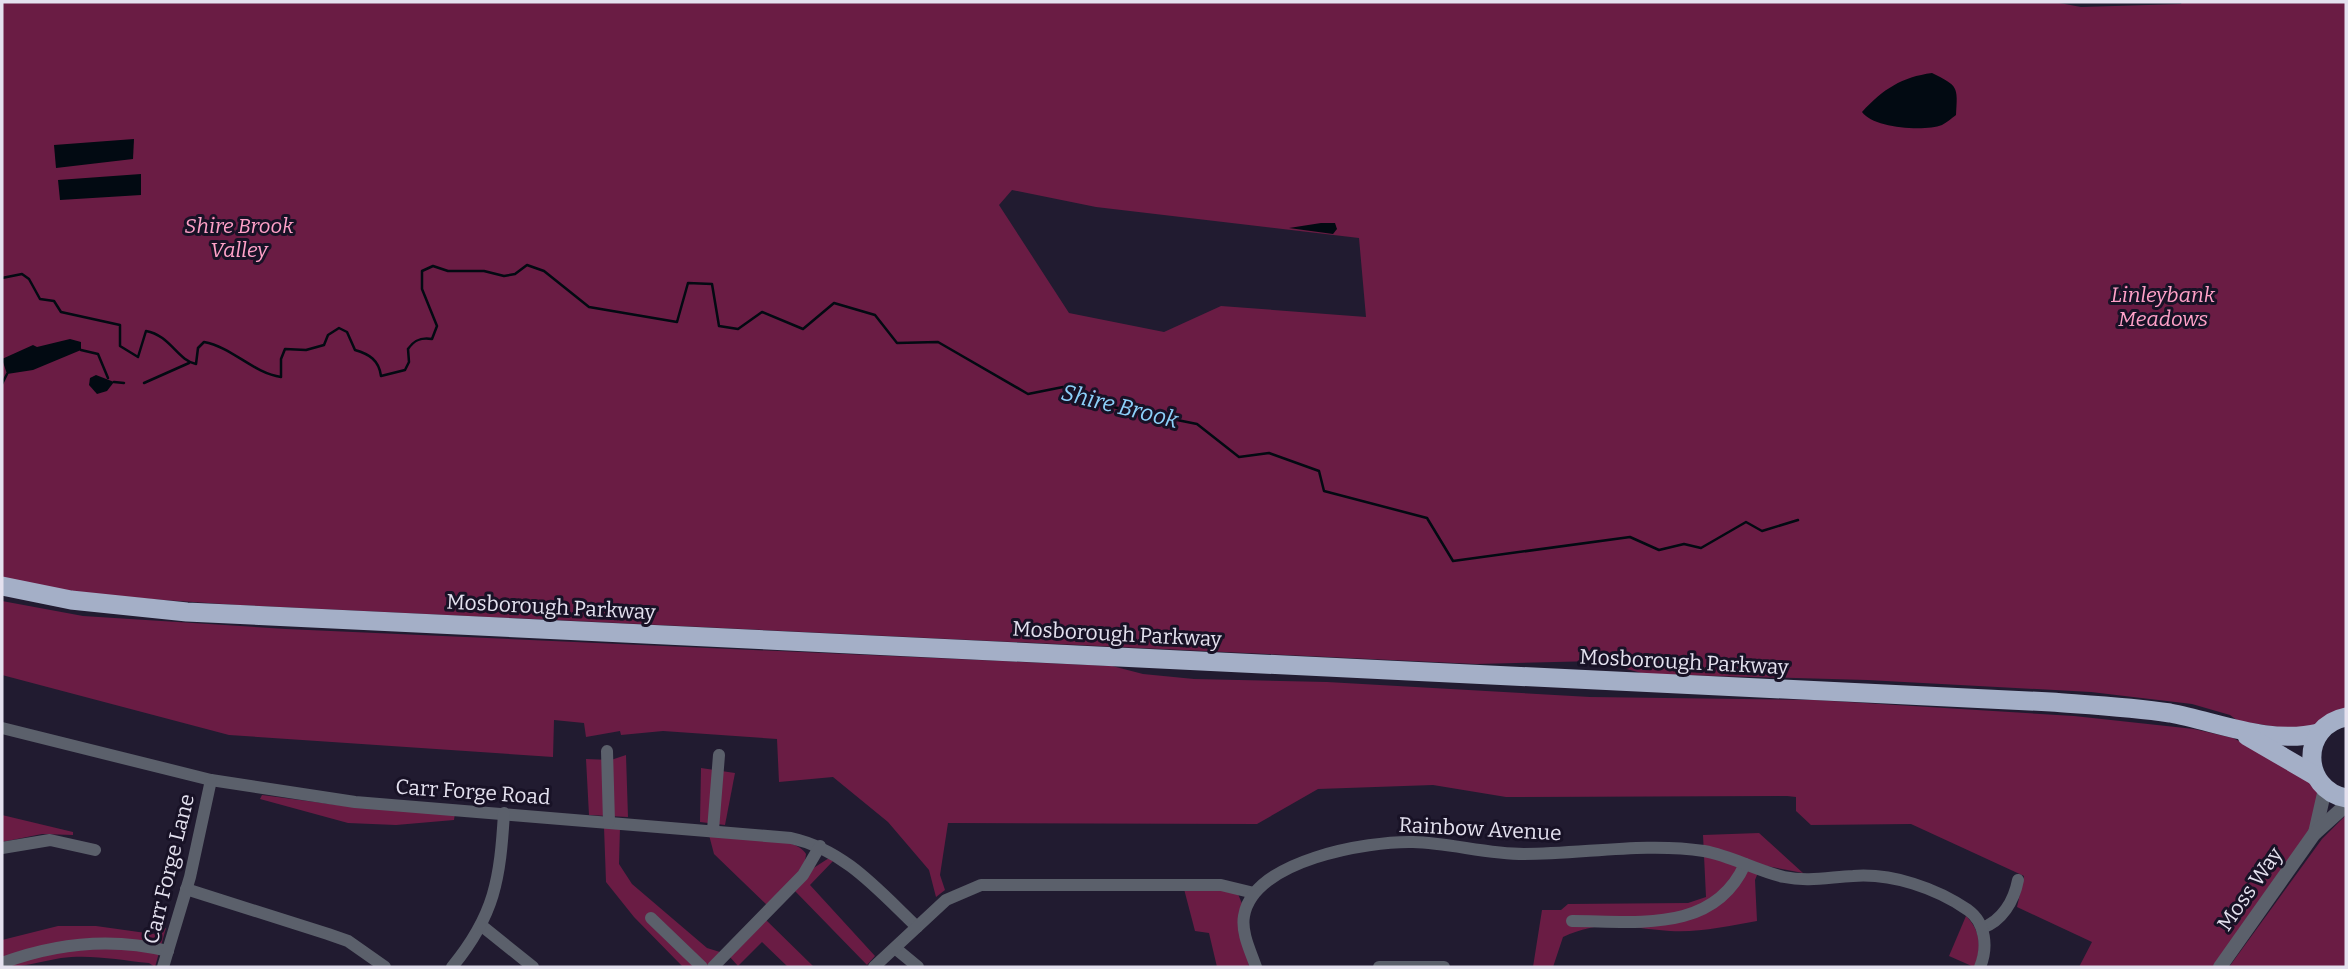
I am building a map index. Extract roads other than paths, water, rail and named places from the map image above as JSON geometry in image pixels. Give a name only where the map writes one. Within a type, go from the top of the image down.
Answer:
[{"type":"highway","name":"Mosborough Parkway","points":[[2,586],[71,600],[187,612],[2051,702],[2169,713],[2289,737],[2319,733]]},
{"type":"highway","points":[[2320,782],[2311,753],[2319,733],[2345,717]]},
{"type":"highway","name":"Mosborough Parkway","points":[[2231,727],[2346,798]]},
{"type":"street","name":"Carr Forge Road","points":[[2,728],[211,780],[355,802],[791,838],[820,846],[851,864],[917,927]]},
{"type":"street","points":[[607,751],[609,822]]},
{"type":"street","points":[[713,830],[719,755]]},
{"type":"street","name":"Carr Forge Lane","points":[[163,967],[186,889],[211,780]]},
{"type":"street","name":"Moss Way","points":[[2314,834],[2320,782]]},
{"type":"street","name":"Moss Way","points":[[2220,967],[2314,834],[2346,805]]},
{"type":"street","points":[[452,967],[482,926],[497,883],[504,813]]},
{"type":"street","points":[[2,848],[50,840],[95,850]]},
{"type":"street","name":"Rainbow Avenue","points":[[1254,893],[1270,879],[1297,866],[1349,849],[1388,843],[1428,843],[1523,854],[1680,849],[1716,854],[1798,879],[1867,876],[1896,879],[1970,911],[1982,928]]},
{"type":"street","points":[[713,967],[803,875],[820,846]]},
{"type":"street","points":[[1572,921],[1655,920],[1703,911],[1727,895],[1745,864]]},
{"type":"street","points":[[1980,967],[1984,952],[1982,928],[2000,918],[2011,901],[2018,880]]},
{"type":"street","points":[[874,967],[946,900],[981,884],[1221,885],[1254,893],[1246,910],[1244,925],[1256,967]]},
{"type":"street","points":[[186,889],[338,937],[385,967]]},
{"type":"street","points":[[651,918],[702,967]]},
{"type":"street","points":[[482,926],[533,967]]},
{"type":"street","points":[[2,963],[32,952],[85,943],[114,943],[168,951]]},
{"type":"street","points":[[895,948],[918,967]]},
{"type":"street","points":[[1379,967],[1444,967]]},
{"type":"waterway","name":"Shire Brook","points":[[2,278],[22,274],[29,279],[40,299],[54,301],[61,312],[120,325],[120,346],[138,357],[146,331],[161,337],[190,362],[196,364],[198,348],[204,342],[224,349],[261,371],[281,377],[281,359],[285,349],[306,350],[324,345],[328,335],[339,328],[347,332],[355,350],[376,362],[381,376],[405,370],[409,362],[408,349],[418,340],[432,339],[437,326],[422,289],[422,271],[433,266],[448,271],[484,271],[504,276],[515,274],[527,265],[544,271],[589,307],[677,322],[688,283],[712,284],[719,326],[738,329],[762,312],[803,329],[834,303],[875,315],[897,343],[938,342],[1028,394],[1063,387],[1093,403],[1197,424],[1239,457],[1269,453],[1319,471],[1324,491],[1427,518],[1453,561],[1630,537],[1659,550],[1684,544],[1701,548],[1746,522],[1762,531],[1798,520]]},
{"type":"waterway","points":[[81,350],[98,354],[108,378]]},
{"type":"waterway","points":[[144,383],[189,363]]},
{"type":"waterway","points":[[2,384],[7,374]]},
{"type":"waterway","points":[[114,382],[124,383]]},
{"type":"park label","name":"Shire Brook Valley","points":[[239,238]]},
{"type":"park label","name":"Linleybank Meadows","points":[[2163,307]]}]
